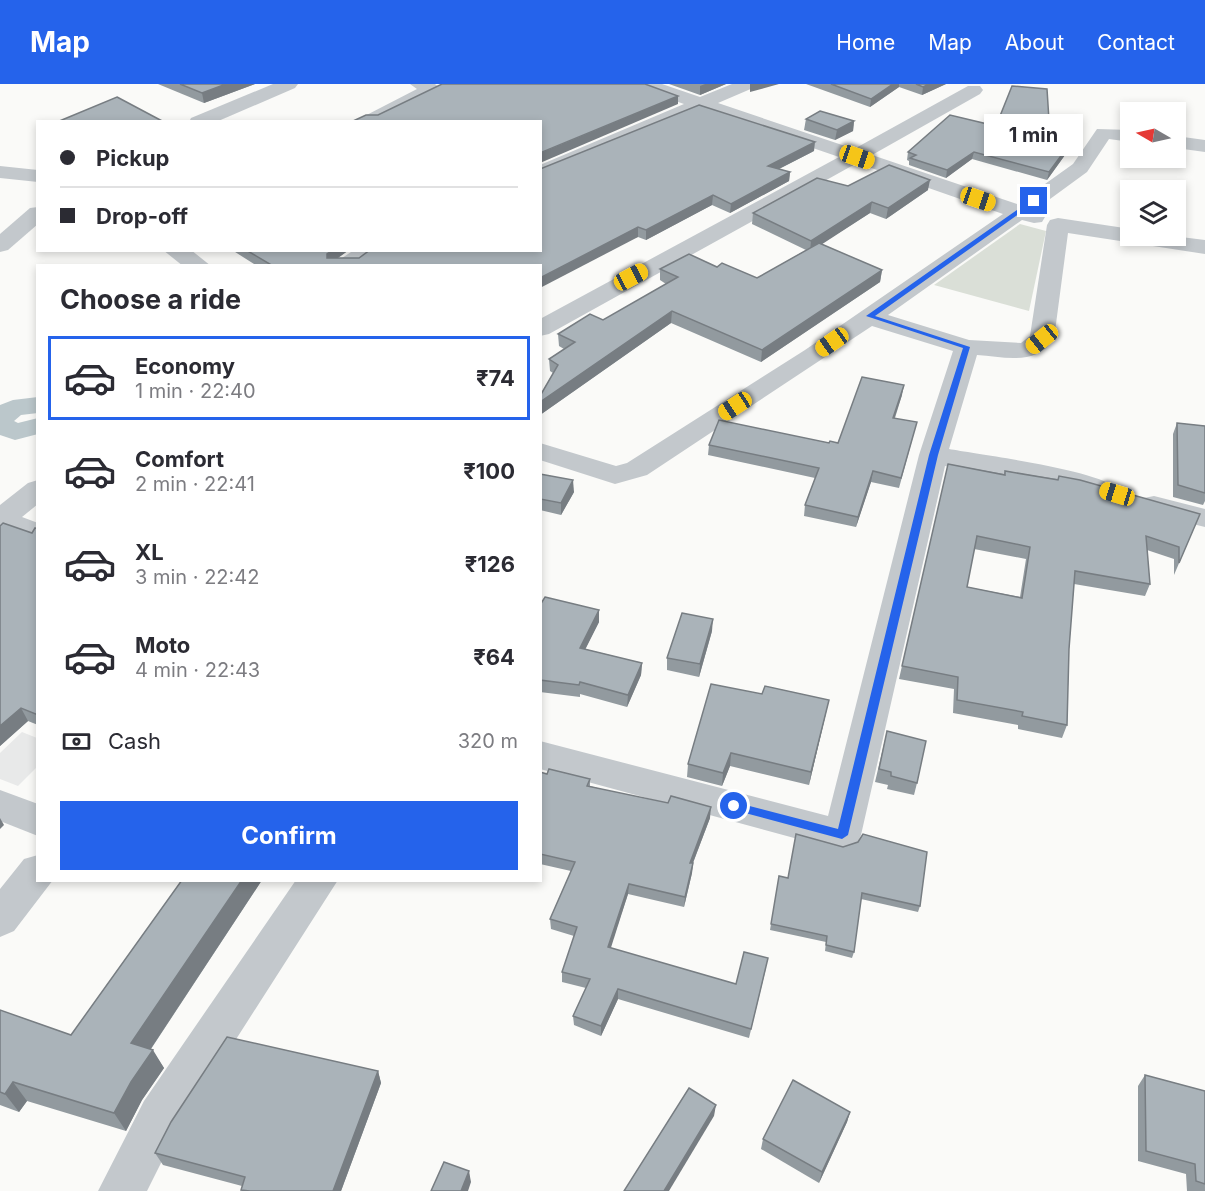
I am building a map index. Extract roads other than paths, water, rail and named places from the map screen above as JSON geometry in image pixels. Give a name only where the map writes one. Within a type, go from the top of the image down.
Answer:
[{"type":"street","points":[[203,120],[289,84]]},
{"type":"street","points":[[366,120],[432,89],[419,84]]},
{"type":"street","points":[[644,84],[1058,225],[1205,247]]},
{"type":"street","points":[[542,171],[747,84]]},
{"type":"street","points":[[542,328],[631,277],[857,157],[974,90]]},
{"type":"street","points":[[542,452],[615,475],[637,469],[869,316],[1018,213],[1080,168],[1104,133],[1120,135]]},
{"type":"street","points":[[1186,143],[1205,146]]},
{"type":"street","points":[[0,172],[36,176]]},
{"type":"street","points":[[0,244],[36,215]]},
{"type":"street","points":[[869,316],[967,347],[1027,351],[1042,339],[1058,225]]},
{"type":"street","points":[[177,252],[197,264]]},
{"type":"street","points":[[345,264],[368,252]]},
{"type":"street","points":[[542,755],[842,835],[933,455],[967,347]]},
{"type":"street","points":[[933,455],[1080,482],[1205,518]]},
{"type":"street","points":[[0,520],[36,491]]},
{"type":"street","points":[[0,520],[36,533]]},
{"type":"street","points":[[0,805],[36,820]]},
{"type":"street","points":[[0,918],[36,873]]},
{"type":"street","points":[[122,1191],[160,1117],[317,882]]},
{"type":"waterway","points":[[0,419],[13,408],[36,405]]},
{"type":"waterway","points":[[0,425],[15,432],[36,427]]}]
